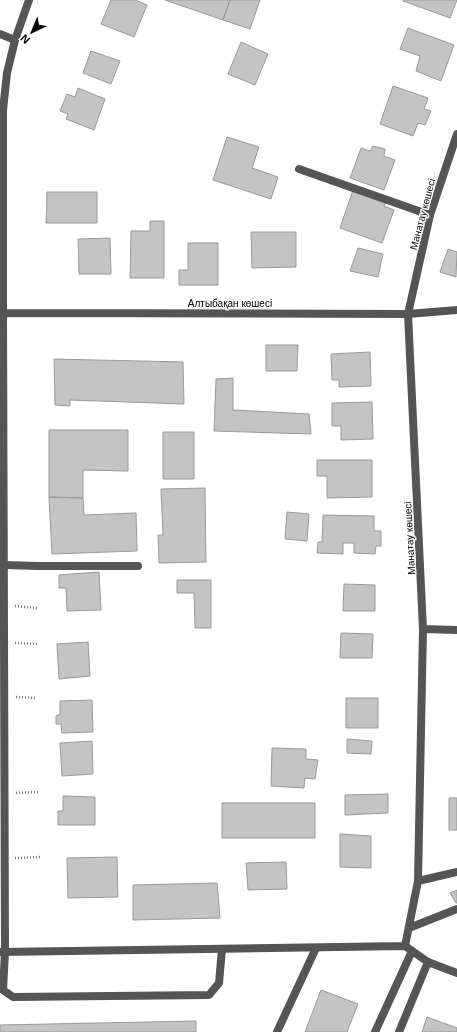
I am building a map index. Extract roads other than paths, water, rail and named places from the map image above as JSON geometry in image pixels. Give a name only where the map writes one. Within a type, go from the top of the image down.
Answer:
[{"type":"street","points":[[29,0],[15,40],[7,73],[4,110],[3,313],[5,858],[2,869],[3,990],[13,997],[209,995],[220,983],[222,949]]},
{"type":"street","points":[[0,34],[15,40]]},
{"type":"street","name":"Манатау көшесі","points":[[375,1032],[409,949],[409,928],[418,880],[423,629],[408,314],[430,215],[457,134]]},
{"type":"street","points":[[299,169],[430,215]]},
{"type":"street","name":"Алтыбақан көшесі","points":[[3,313],[408,314],[457,310]]},
{"type":"street","points":[[4,565],[138,566]]},
{"type":"street","points":[[423,629],[457,630]]},
{"type":"street","points":[[418,880],[457,872]]},
{"type":"street","points":[[409,928],[457,909]]},
{"type":"street","points":[[3,952],[316,948],[409,949],[428,962],[457,973]]},
{"type":"street","points":[[277,1032],[316,948]]},
{"type":"street","points":[[399,1032],[428,962]]}]
